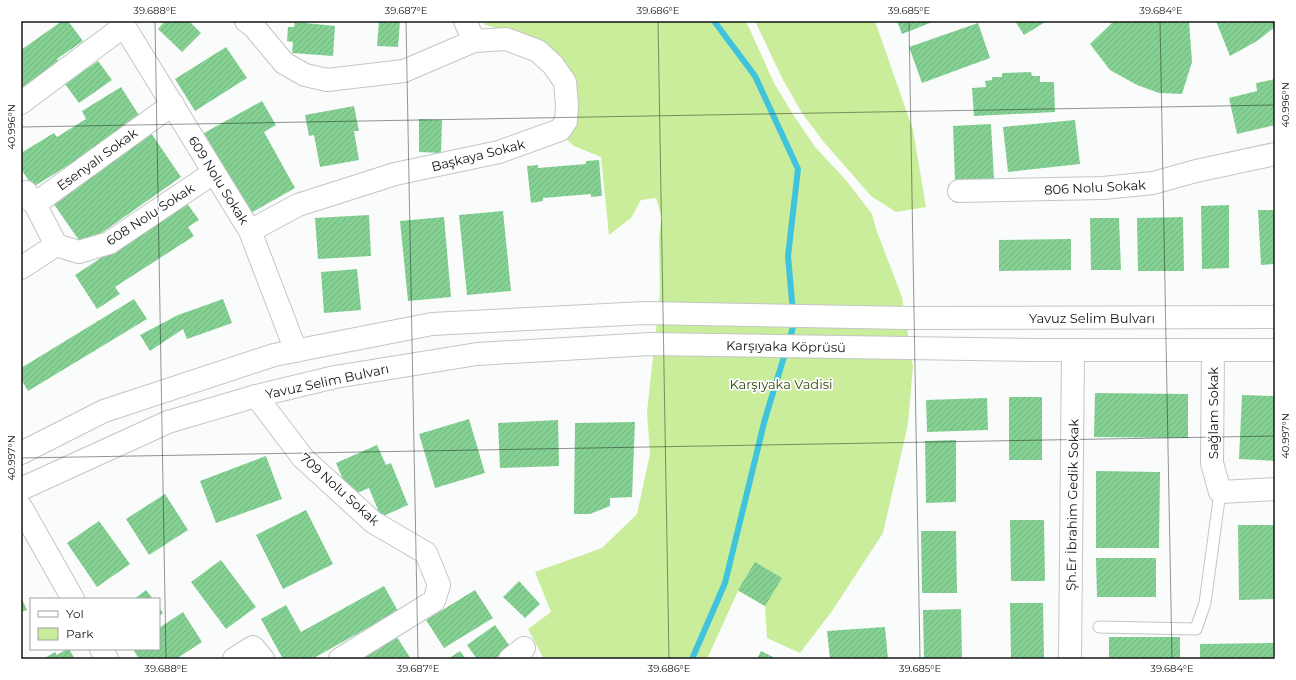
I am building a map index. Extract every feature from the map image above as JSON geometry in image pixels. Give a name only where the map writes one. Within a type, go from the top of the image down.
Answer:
[{"type":"street","points":[[246,21],[254,27],[284,63],[305,75],[326,80],[404,72],[474,41],[465,21]]},
{"type":"street","points":[[21,103],[122,23]]},
{"type":"street","name":"609 Nolu Sokak","points":[[122,23],[250,231],[296,351]]},
{"type":"street","name":"Başkaya Sokak","points":[[250,231],[298,205],[394,174],[499,152],[560,130],[566,121],[567,105],[565,82],[553,65],[538,51],[506,39],[474,41]]},
{"type":"street","name":"Esenyalı Sokak","points":[[28,199],[173,104]]},
{"type":"street","name":"806 Nolu Sokak","points":[[959,192],[1103,188],[1152,184],[1196,172],[1275,154]]},
{"type":"street","name":"608 Nolu Sokak","points":[[56,245],[79,252],[109,243],[213,173]]},
{"type":"street","points":[[21,184],[28,199],[56,245],[21,268]]},
{"type":"street","name":"Yavuz Selim Bulvarı","points":[[296,351],[432,324],[644,313],[908,318],[1275,317]]},
{"type":"street","name":"Yavuz Selim Bulvarı","points":[[21,489],[168,422],[256,396],[335,377],[477,354],[650,344]]},
{"type":"street","name":"Karşıyaka Köprüsü","points":[[650,344],[1073,350]]},
{"type":"street","points":[[1073,350],[1275,350]]},
{"type":"street","name":"Şh.Er İbrahim Gedik Sokak","points":[[1070,659],[1073,350]]},
{"type":"street","name":"Sağlam Sokak","points":[[1214,350],[1212,463],[1220,492]]},
{"type":"street","points":[[21,453],[104,411],[274,355],[296,351]]},
{"type":"street","name":"709 Nolu Sokak","points":[[256,396],[304,458],[321,474],[373,522],[426,554],[439,585],[434,601],[340,659]]},
{"type":"street","points":[[1220,492],[1275,489]]},
{"type":"street","points":[[21,507],[72,598]]},
{"type":"street","points":[[234,659],[253,647],[263,659]]},
{"type":"street","points":[[102,650],[107,659]]},
{"type":"lane","points":[[1099,627],[1196,629],[1205,603],[1220,492]]},
{"type":"green space","name":"Karşıyaka Vadisi","points":[[490,21],[746,21],[774,83],[794,116],[815,147],[845,179],[872,214],[876,229],[902,297],[913,366],[908,424],[883,533],[832,611],[800,653],[767,638],[765,606],[738,591],[707,659],[544,659],[528,629],[551,612],[535,572],[602,548],[637,514],[650,454],[647,412],[660,292],[659,237],[662,217],[656,198],[641,200],[631,218],[609,235],[601,157],[574,146],[565,138],[570,83],[510,32],[483,24]]},
{"type":"green space","points":[[755,21],[875,21],[913,130],[926,207],[896,212],[871,196],[823,141],[802,113],[783,80]]},
{"type":"building","points":[[62,21],[68,21],[83,41],[57,59],[60,63],[21,91],[21,50]]},
{"type":"building","points":[[165,21],[189,21],[201,33],[182,52],[158,29]]},
{"type":"building","points":[[379,21],[400,21],[398,47],[377,46]]},
{"type":"building","points":[[897,21],[935,21],[902,34]]},
{"type":"building","points":[[1015,21],[1047,21],[1024,35]]},
{"type":"building","points":[[1114,21],[1189,21],[1192,62],[1182,94],[1159,93],[1137,85],[1110,70],[1090,44]]},
{"type":"building","points":[[1216,21],[1275,21],[1275,27],[1257,41],[1230,56]]},
{"type":"building","points":[[295,22],[335,26],[333,56],[292,53],[293,42],[287,41],[288,27],[294,27]]},
{"type":"building","points":[[978,23],[990,58],[922,83],[909,47]]},
{"type":"building","points":[[226,47],[247,78],[195,111],[175,79]]},
{"type":"building","points":[[98,61],[112,80],[79,103],[65,84]]},
{"type":"building","points":[[1031,72],[1032,76],[1040,76],[1040,82],[1054,82],[1055,112],[974,116],[972,88],[986,87],[985,81],[992,80],[992,77],[1002,77],[1002,73]]},
{"type":"building","points":[[1275,79],[1275,125],[1237,134],[1229,98],[1257,91],[1256,83]]},
{"type":"building","points":[[121,87],[142,120],[33,187],[21,169],[21,153],[54,133],[57,137],[86,119],[82,111]]},
{"type":"building","points":[[262,101],[276,125],[264,132],[295,188],[249,214],[204,133]]},
{"type":"building","points":[[354,106],[359,131],[354,131],[359,160],[320,167],[314,135],[309,136],[305,115]]},
{"type":"building","points":[[419,119],[442,120],[441,153],[419,152]]},
{"type":"building","points":[[1075,120],[1080,164],[1008,172],[1003,127]]},
{"type":"building","points":[[991,124],[994,179],[955,181],[953,126]]},
{"type":"building","points":[[151,133],[181,177],[83,246],[53,203]]},
{"type":"building","points":[[599,160],[602,196],[591,197],[591,194],[543,198],[543,201],[531,203],[527,166],[538,165],[538,168],[586,164],[586,161]]},
{"type":"building","points":[[186,202],[199,220],[188,227],[194,236],[115,287],[120,294],[97,309],[75,275]]},
{"type":"building","points":[[1229,205],[1229,268],[1202,269],[1201,206]]},
{"type":"building","points":[[1258,210],[1275,210],[1275,264],[1261,265]]},
{"type":"building","points":[[503,211],[511,291],[467,295],[459,215]]},
{"type":"building","points":[[369,215],[371,256],[318,259],[315,218]]},
{"type":"building","points":[[444,217],[451,297],[408,301],[400,221]]},
{"type":"building","points":[[1183,217],[1184,271],[1138,271],[1137,218]]},
{"type":"building","points":[[1090,218],[1119,218],[1121,270],[1091,270]]},
{"type":"building","points":[[1071,239],[1071,270],[999,271],[999,240]]},
{"type":"building","points":[[357,269],[361,310],[324,313],[321,272]]},
{"type":"building","points":[[134,299],[147,319],[28,391],[21,379],[21,368]]},
{"type":"building","points":[[223,299],[232,323],[187,339],[183,329],[150,351],[140,335],[178,315]]},
{"type":"building","points":[[1095,393],[1188,394],[1188,438],[1094,437]]},
{"type":"building","points":[[1242,395],[1275,396],[1275,461],[1239,459]]},
{"type":"building","points":[[1009,397],[1042,397],[1042,460],[1009,460]]},
{"type":"building","points":[[987,398],[988,430],[927,432],[926,400]]},
{"type":"building","points":[[469,419],[485,473],[435,488],[419,434]]},
{"type":"building","points":[[558,420],[559,466],[500,468],[498,423]]},
{"type":"building","points":[[635,422],[632,497],[610,498],[610,506],[590,514],[574,514],[575,423]]},
{"type":"building","points":[[956,440],[956,502],[926,503],[925,441]]},
{"type":"building","points":[[377,445],[386,465],[391,463],[408,505],[381,517],[369,488],[350,496],[336,463]]},
{"type":"building","points":[[266,456],[282,499],[216,523],[200,481]]},
{"type":"building","points":[[1096,471],[1160,472],[1159,548],[1096,548]]},
{"type":"building","points":[[165,494],[188,530],[149,555],[126,519]]},
{"type":"building","points":[[306,510],[333,564],[283,589],[256,535]]},
{"type":"building","points":[[1010,520],[1044,520],[1045,581],[1011,581]]},
{"type":"building","points":[[99,521],[130,564],[97,587],[67,543]]},
{"type":"building","points":[[1238,525],[1274,525],[1275,599],[1239,600]]},
{"type":"building","points":[[921,531],[956,531],[957,593],[922,593]]},
{"type":"building","points":[[1096,558],[1156,558],[1156,597],[1097,597]]},
{"type":"building","points":[[221,560],[256,607],[226,629],[191,582]]},
{"type":"building","points":[[755,562],[782,578],[765,606],[738,590]]},
{"type":"building","points":[[519,581],[540,604],[525,618],[503,597]]},
{"type":"building","points":[[384,586],[398,611],[312,659],[283,659],[261,619],[286,605],[301,632]]},
{"type":"building","points":[[146,590],[152,598],[135,598]]},
{"type":"building","points":[[475,590],[493,618],[444,648],[426,620]]},
{"type":"building","points":[[21,597],[27,610],[21,612]]},
{"type":"building","points":[[1010,603],[1043,603],[1044,659],[1011,659]]},
{"type":"building","points":[[160,608],[163,613],[160,615]]},
{"type":"building","points":[[961,609],[962,659],[924,659],[923,610]]},
{"type":"building","points":[[183,612],[202,642],[176,659],[139,659],[134,650],[160,650],[160,627]]},
{"type":"building","points":[[495,625],[511,648],[494,659],[477,659],[467,645]]},
{"type":"building","points":[[885,627],[888,659],[830,659],[827,631]]},
{"type":"building","points":[[395,634],[411,659],[355,659]]},
{"type":"building","points":[[1109,637],[1180,637],[1180,659],[1109,659]]},
{"type":"building","points":[[1273,643],[1273,659],[1200,659],[1200,644]]},
{"type":"building","points":[[65,650],[70,650],[75,659],[43,659],[55,652],[57,655]]},
{"type":"building","points":[[460,651],[466,659],[448,659]]},
{"type":"building","points":[[761,651],[777,659],[757,659]]},
{"type":"waterway","points":[[692,659],[725,583],[765,419],[794,324],[788,256],[798,169],[755,76],[714,21]]}]
